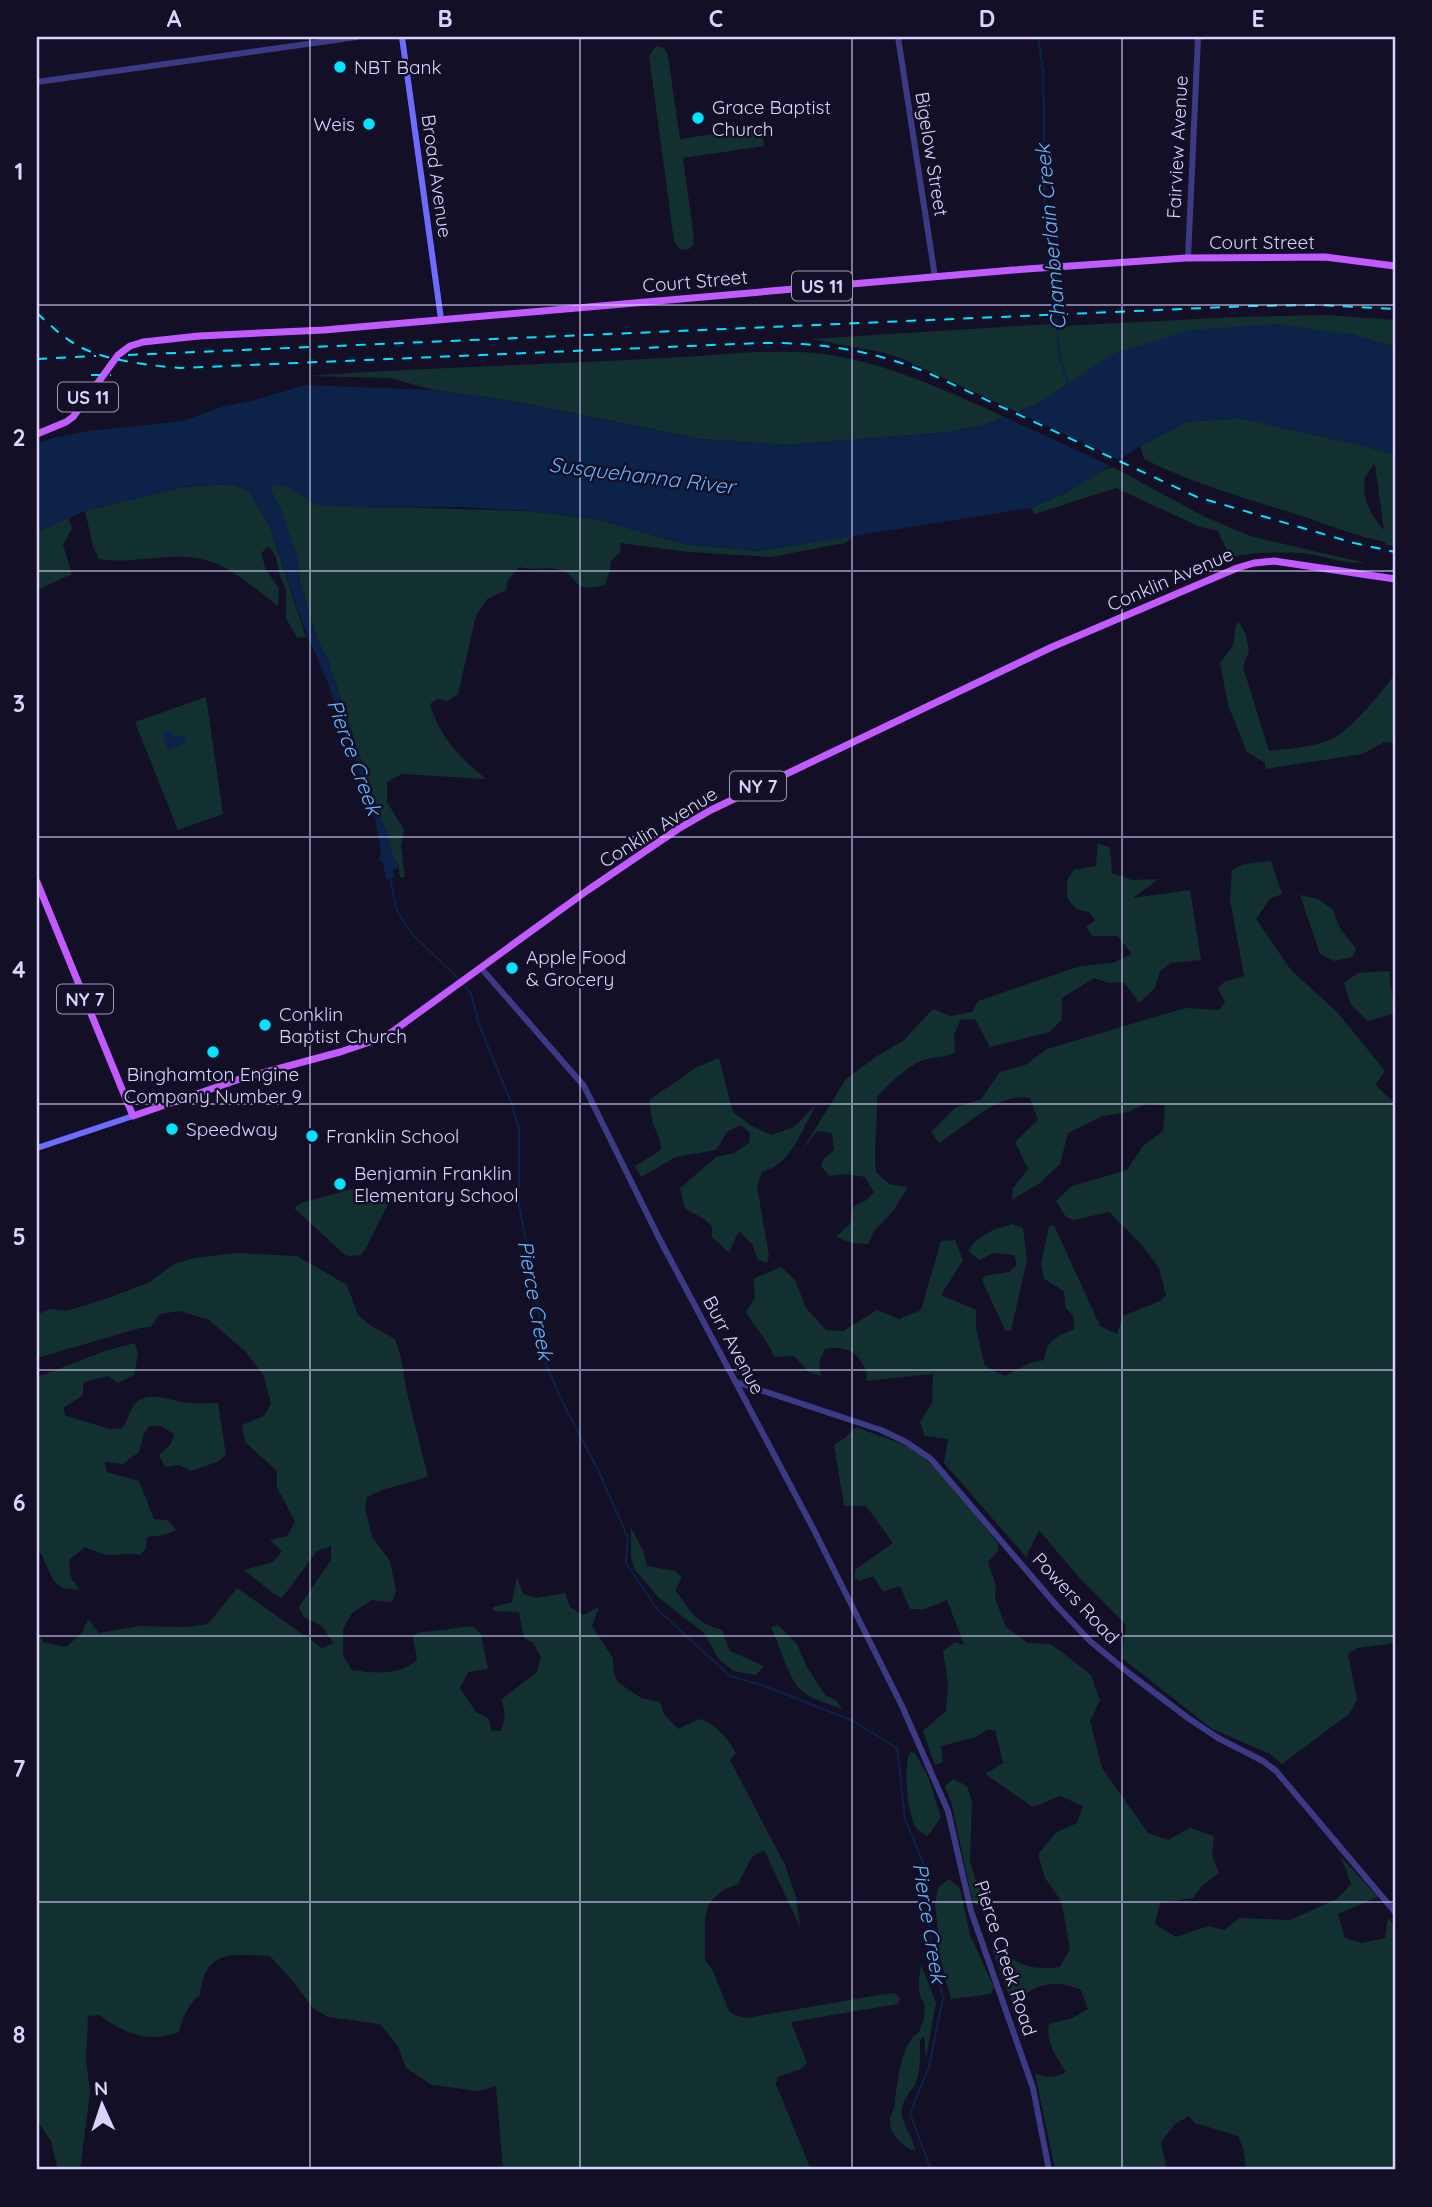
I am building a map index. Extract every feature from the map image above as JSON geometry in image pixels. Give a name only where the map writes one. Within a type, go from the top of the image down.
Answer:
[{"type":"main road","name":"Broad Avenue","points":[[402,37],[441,319]]},
{"type":"main road","name":"Court Street","points":[[37,434],[73,417],[118,355],[138,343],[199,336],[324,330],[935,276],[1188,258],[1325,257],[1395,266]]},
{"type":"main road","name":"Conklin Avenue","points":[[37,1148],[240,1079],[376,1041],[400,1027],[651,847],[719,806],[1052,647],[1202,582],[1254,563],[1274,561],[1395,579]]},
{"type":"main road","name":"NY 7","points":[[37,882],[132,1116]]},
{"type":"street","points":[[37,82],[356,37]]},
{"type":"street","name":"Bigelow Street","points":[[898,37],[935,276]]},
{"type":"street","name":"Fairview Avenue","points":[[1188,258],[1198,37]]},
{"type":"street","name":"Burr Avenue","points":[[481,968],[583,1086],[659,1238],[844,1589],[926,1758]]},
{"type":"street","name":"Powers Road","points":[[736,1382],[867,1425],[922,1452],[946,1475],[1082,1633],[1161,1698],[1218,1738],[1263,1761],[1276,1771],[1395,1912]]},
{"type":"street","name":"Pierce Creek Road","points":[[926,1758],[948,1811],[971,1911],[1033,2088],[1049,2170]]},
{"type":"green space","points":[[655,47],[663,48],[668,56],[680,139],[761,127],[764,146],[683,158],[694,238],[689,249],[680,250],[674,241],[649,56]]},
{"type":"green space","points":[[1327,315],[1395,320],[1395,347],[1351,334],[1039,403],[1017,412],[903,359],[881,352],[810,339],[1051,324],[1062,326]]},
{"type":"green space","points":[[755,352],[815,353],[864,362],[912,378],[1005,417],[987,424],[949,432],[788,445],[701,439],[512,401],[433,390],[390,378],[308,376],[643,359]]},
{"type":"green space","points":[[1239,418],[1395,455],[1395,546],[1217,489],[1144,459],[1140,446],[1187,422]],"holes":[[[1375,465],[1384,530],[1372,513],[1364,486],[1366,477]]]},
{"type":"green space","points":[[1113,467],[1203,516],[1250,536],[1365,563],[1301,553],[1230,557],[1218,531],[1198,526],[1116,488],[1035,514],[1031,508]]},
{"type":"green space","points":[[232,484],[249,491],[269,525],[306,637],[297,638],[286,618],[286,590],[276,557],[269,546],[261,553],[266,570],[279,588],[278,606],[236,574],[213,562],[187,557],[121,561],[99,559],[93,546],[85,511],[183,487]]},
{"type":"green space","points":[[268,485],[286,486],[317,505],[529,511],[600,520],[684,544],[758,551],[853,536],[845,543],[771,557],[688,552],[621,543],[620,553],[611,561],[605,585],[594,587],[581,586],[560,570],[519,567],[507,582],[506,590],[487,599],[476,616],[458,694],[448,701],[437,699],[430,704],[445,737],[467,763],[486,779],[402,774],[387,782],[387,802],[404,830],[401,847],[405,877],[400,877],[398,863],[394,860],[327,657],[309,614],[300,582],[297,556]]},
{"type":"green space","points":[[68,518],[72,528],[63,545],[72,574],[37,590],[37,532]]},
{"type":"green space","points":[[1239,622],[1246,635],[1249,651],[1243,667],[1269,751],[1310,746],[1334,738],[1367,708],[1395,673],[1395,743],[1384,742],[1363,754],[1265,769],[1265,763],[1247,752],[1228,705],[1220,663],[1233,646],[1236,625]]},
{"type":"green space","points":[[206,697],[223,814],[178,830],[135,722]]},
{"type":"green space","points":[[1098,844],[1110,847],[1112,873],[1132,880],[1159,879],[1133,898],[1190,890],[1201,960],[1171,963],[1160,971],[1155,988],[1139,1003],[1124,982],[1108,983],[1094,978],[1062,998],[1062,1020],[1049,1032],[990,1047],[975,1019],[960,1020],[954,1035],[955,1052],[915,1064],[877,1097],[876,1172],[889,1184],[908,1187],[893,1211],[874,1231],[868,1244],[852,1243],[836,1237],[850,1224],[854,1206],[865,1201],[874,1192],[865,1177],[846,1174],[829,1176],[821,1166],[834,1150],[832,1133],[817,1131],[801,1152],[846,1079],[903,1041],[933,1009],[951,1016],[972,1012],[978,1001],[1080,966],[1113,963],[1132,954],[1117,936],[1092,936],[1086,927],[1095,920],[1089,912],[1076,909],[1067,898],[1067,880],[1074,870],[1096,866]]},
{"type":"green space","points":[[1271,861],[1282,894],[1270,899],[1256,919],[1291,970],[1338,1013],[1385,1071],[1375,1085],[1395,1103],[1395,1643],[1358,1648],[1348,1654],[1357,1700],[1349,1714],[1282,1764],[1270,1754],[1212,1729],[1122,1658],[1126,1625],[1075,1573],[1039,1530],[1026,1557],[944,1463],[948,1439],[925,1436],[920,1422],[932,1403],[933,1374],[866,1381],[866,1371],[856,1355],[837,1348],[825,1349],[819,1363],[821,1376],[809,1372],[794,1356],[774,1357],[746,1312],[755,1297],[753,1279],[781,1267],[795,1280],[806,1308],[826,1330],[843,1331],[877,1310],[899,1319],[921,1310],[941,1241],[955,1240],[963,1260],[941,1295],[976,1310],[976,1328],[985,1366],[1005,1376],[1030,1363],[1044,1360],[1050,1343],[1074,1329],[1073,1315],[1066,1309],[1064,1291],[1044,1279],[1041,1264],[1049,1226],[1054,1225],[1100,1326],[1117,1334],[1123,1316],[1160,1301],[1166,1295],[1159,1268],[1142,1245],[1109,1212],[1074,1220],[1066,1217],[1056,1201],[1072,1186],[1127,1170],[1143,1146],[1163,1131],[1165,1106],[1148,1103],[1128,1112],[1103,1116],[1068,1133],[1060,1164],[1040,1183],[1012,1200],[1013,1188],[1028,1169],[1015,1142],[1038,1120],[1030,1098],[1006,1100],[994,1105],[939,1143],[931,1132],[955,1108],[981,1099],[1000,1072],[1025,1065],[1047,1049],[1185,1008],[1220,1010],[1225,1002],[1218,988],[1224,982],[1244,976],[1230,899],[1232,870],[1244,864]]},
{"type":"green space","points":[[1300,895],[1318,899],[1333,910],[1340,928],[1356,949],[1352,957],[1334,961],[1320,954]]},
{"type":"green space","points":[[1390,971],[1395,1013],[1368,1021],[1351,1005],[1344,983],[1358,973]]},
{"type":"green space","points":[[719,1058],[733,1112],[752,1126],[771,1135],[794,1127],[816,1105],[788,1154],[781,1162],[762,1172],[757,1186],[769,1256],[767,1263],[757,1259],[753,1245],[739,1231],[729,1252],[727,1251],[712,1237],[712,1226],[685,1209],[680,1188],[716,1157],[734,1153],[749,1143],[750,1133],[741,1125],[727,1132],[716,1150],[676,1157],[641,1177],[635,1166],[661,1150],[649,1100],[697,1067]]},
{"type":"green space","points":[[352,1189],[391,1191],[393,1194],[366,1248],[361,1255],[349,1256],[294,1208],[301,1203]]},
{"type":"green space","points":[[1013,1224],[1023,1228],[1027,1260],[1011,1331],[1005,1330],[982,1280],[984,1276],[1009,1272],[1017,1265],[1014,1255],[993,1253],[980,1260],[968,1251],[987,1233]]},
{"type":"green space","points":[[236,1253],[297,1256],[347,1285],[358,1315],[371,1326],[395,1339],[400,1354],[428,1477],[367,1497],[365,1509],[372,1537],[390,1561],[396,1591],[392,1602],[372,1600],[352,1613],[343,1629],[343,1656],[352,1670],[378,1672],[403,1669],[417,1660],[413,1636],[417,1633],[473,1626],[481,1634],[488,1669],[468,1672],[460,1688],[476,1712],[489,1719],[491,1730],[501,1731],[505,1718],[502,1699],[537,1672],[541,1657],[533,1643],[524,1638],[519,1612],[494,1611],[493,1607],[512,1602],[517,1577],[523,1594],[537,1598],[565,1593],[570,1607],[583,1615],[599,1607],[592,1626],[613,1658],[614,1674],[619,1683],[641,1698],[660,1702],[664,1714],[678,1729],[699,1719],[705,1721],[716,1728],[733,1748],[736,1753],[730,1760],[785,1865],[796,1897],[800,1927],[764,1850],[752,1857],[738,1884],[723,1890],[709,1903],[705,1918],[705,1960],[712,1969],[729,2011],[746,2018],[895,1993],[900,1999],[898,2004],[791,2022],[807,2063],[801,2069],[778,2077],[776,2084],[811,2170],[503,2170],[496,2086],[479,2091],[432,2085],[406,2068],[398,2046],[380,2024],[328,2017],[313,2008],[270,1956],[244,1955],[223,1957],[208,1969],[200,1995],[186,2012],[179,2032],[147,2037],[118,2027],[99,2015],[88,2016],[86,2061],[90,2092],[80,2170],[58,2170],[51,2141],[37,2120],[37,1631],[43,1642],[66,1647],[82,1633],[88,1619],[99,1633],[139,1626],[185,1627],[208,1624],[237,1588],[322,1648],[333,1643],[323,1627],[304,1617],[299,1607],[331,1560],[331,1546],[317,1551],[282,1598],[244,1570],[273,1562],[282,1551],[270,1540],[287,1536],[295,1522],[277,1487],[277,1471],[245,1442],[242,1425],[264,1416],[271,1404],[264,1376],[245,1351],[209,1320],[180,1311],[160,1314],[151,1327],[37,1358],[37,1315],[49,1309],[66,1311],[108,1298],[150,1282],[174,1264],[194,1258]]},
{"type":"green space","points":[[135,1343],[138,1354],[134,1375],[117,1383],[108,1376],[84,1382],[82,1396],[63,1408],[66,1416],[110,1429],[122,1428],[133,1406],[147,1397],[189,1403],[218,1403],[226,1455],[217,1462],[191,1471],[179,1465],[165,1467],[159,1455],[170,1445],[174,1434],[161,1426],[149,1426],[139,1452],[123,1464],[105,1462],[107,1472],[139,1481],[154,1519],[168,1520],[176,1530],[147,1537],[146,1548],[140,1555],[109,1555],[85,1547],[69,1560],[71,1578],[80,1590],[62,1588],[53,1580],[41,1553],[37,1553],[37,1377],[108,1350]]},
{"type":"green space","points":[[856,1427],[902,1444],[920,1454],[944,1477],[998,1543],[998,1551],[988,1562],[996,1586],[995,1598],[1006,1627],[1028,1643],[1050,1644],[1091,1675],[1100,1700],[1090,1721],[1102,1768],[1148,1833],[1168,1840],[1190,1828],[1214,1836],[1212,1855],[1219,1873],[1203,1885],[1193,1898],[1160,1903],[1155,1924],[1176,1937],[1208,1926],[1224,1930],[1239,1918],[1290,1920],[1337,1899],[1351,1884],[1341,1857],[1378,1897],[1338,1914],[1345,1938],[1362,1943],[1385,1938],[1388,1918],[1395,1926],[1395,2170],[1246,2170],[1243,2147],[1238,2136],[1195,2123],[1189,2116],[1175,2124],[1161,2142],[1167,2170],[1055,2170],[1035,2073],[1050,2077],[1066,2072],[1050,2044],[1049,2024],[1072,2018],[1088,2009],[1081,1990],[1061,1984],[1036,1988],[1012,2004],[993,1951],[997,1944],[1010,1957],[1025,1965],[1060,1967],[1070,1949],[1065,1921],[1061,1901],[1045,1878],[1038,1854],[1057,1832],[1077,1823],[1083,1806],[1060,1796],[1033,1807],[985,1774],[1003,1763],[995,1730],[987,1730],[976,1737],[941,1746],[943,1762],[935,1765],[923,1731],[946,1711],[948,1684],[943,1651],[955,1642],[964,1645],[947,1600],[925,1609],[910,1609],[900,1586],[883,1592],[873,1576],[860,1581],[855,1578],[855,1570],[893,1543],[866,1506],[844,1506],[834,1445]]},
{"type":"green space","points":[[631,1528],[643,1550],[647,1566],[676,1571],[682,1578],[675,1590],[690,1611],[704,1623],[722,1630],[730,1651],[764,1666],[756,1675],[733,1671],[718,1658],[704,1633],[659,1598],[635,1570],[631,1557]]},
{"type":"green space","points":[[778,1625],[797,1644],[807,1667],[825,1695],[836,1700],[842,1709],[811,1697],[797,1686],[771,1627]]},
{"type":"green space","points":[[910,1752],[915,1753],[928,1776],[941,1817],[928,1836],[918,1830],[911,1815],[907,1780]]},
{"type":"green space","points":[[953,1779],[967,1786],[972,1802],[970,1861],[980,1888],[978,1906],[972,1900],[952,1805],[945,1786]]},
{"type":"green space","points":[[949,1879],[960,1888],[970,1935],[994,1987],[991,1994],[951,1999],[936,1942],[938,1930],[935,1905],[938,1888]]},
{"type":"green space","points":[[921,1964],[936,2003],[926,2058],[924,2037],[920,2040],[917,2080],[902,2109],[903,2120],[915,2151],[898,2141],[890,2121],[904,2054],[913,2037],[919,2032],[924,2018],[925,2005],[920,1996],[919,1985]]},
{"type":"water","name":"Susquehanna River","points":[[1277,324],[1351,334],[1395,347],[1395,455],[1239,418],[1187,422],[1140,446],[1072,490],[1031,508],[759,551],[684,544],[600,520],[529,511],[317,505],[286,486],[269,486],[282,511],[297,556],[300,582],[309,614],[327,657],[371,794],[390,839],[394,860],[398,863],[398,868],[393,870],[394,878],[386,879],[383,863],[379,859],[381,852],[375,817],[327,681],[303,625],[269,525],[249,491],[232,484],[183,487],[85,511],[37,532],[37,444],[89,431],[183,421],[221,407],[305,385],[433,390],[512,401],[701,439],[788,445],[949,432],[987,424],[1039,403],[1113,354],[1189,330]]},
{"type":"water","points":[[171,730],[174,738],[183,735],[186,743],[168,750],[162,733]]},
{"type":"pier","points":[[1012,410],[1122,461],[1113,467],[1000,415]]},
{"type":"waterway","name":"Chamberlain Creek","points":[[1038,37],[1043,71],[1044,200],[1053,266]]},
{"type":"waterway","name":"Chamberlain Creek","points":[[1054,271],[1058,342],[1068,383]]},
{"type":"waterway","name":"Pierce Creek","points":[[390,878],[397,911],[413,935],[460,980]]},
{"type":"waterway","name":"Pierce Creek","points":[[463,984],[471,993],[479,1025],[511,1102],[519,1129],[519,1206],[533,1275],[546,1364],[628,1538],[626,1563],[657,1609],[730,1676],[765,1686],[853,1721],[897,1748],[905,1819],[924,1865],[932,1954],[943,1998],[929,2067],[910,2113],[931,2170]]},
{"type":"railway","points":[[128,355],[1251,306],[1317,305],[1395,309]]},
{"type":"railway","points":[[37,313],[65,337],[86,350],[127,361],[181,368],[759,343],[844,349],[885,358],[926,372],[1197,497],[1354,543],[1395,552]]},
{"type":"railway","points":[[37,359],[96,356]]},
{"type":"railway","points":[[91,375],[111,375]]},
{"type":"place","name":"NBT Bank","points":[[340,67]]},
{"type":"place","name":"Grace Baptist Church","points":[[698,118]]},
{"type":"place","name":"Weis","points":[[369,124]]},
{"type":"place","name":"Apple Food & Grocery","points":[[512,968]]},
{"type":"place","name":"Conklin Baptist Church","points":[[265,1025]]},
{"type":"place","name":"Binghamton Engine Company Number 9","points":[[213,1052]]},
{"type":"place","name":"Speedway","points":[[172,1129]]},
{"type":"place","name":"Franklin School","points":[[312,1136]]},
{"type":"place","name":"Benjamin Franklin Elementary School","points":[[340,1184]]}]
